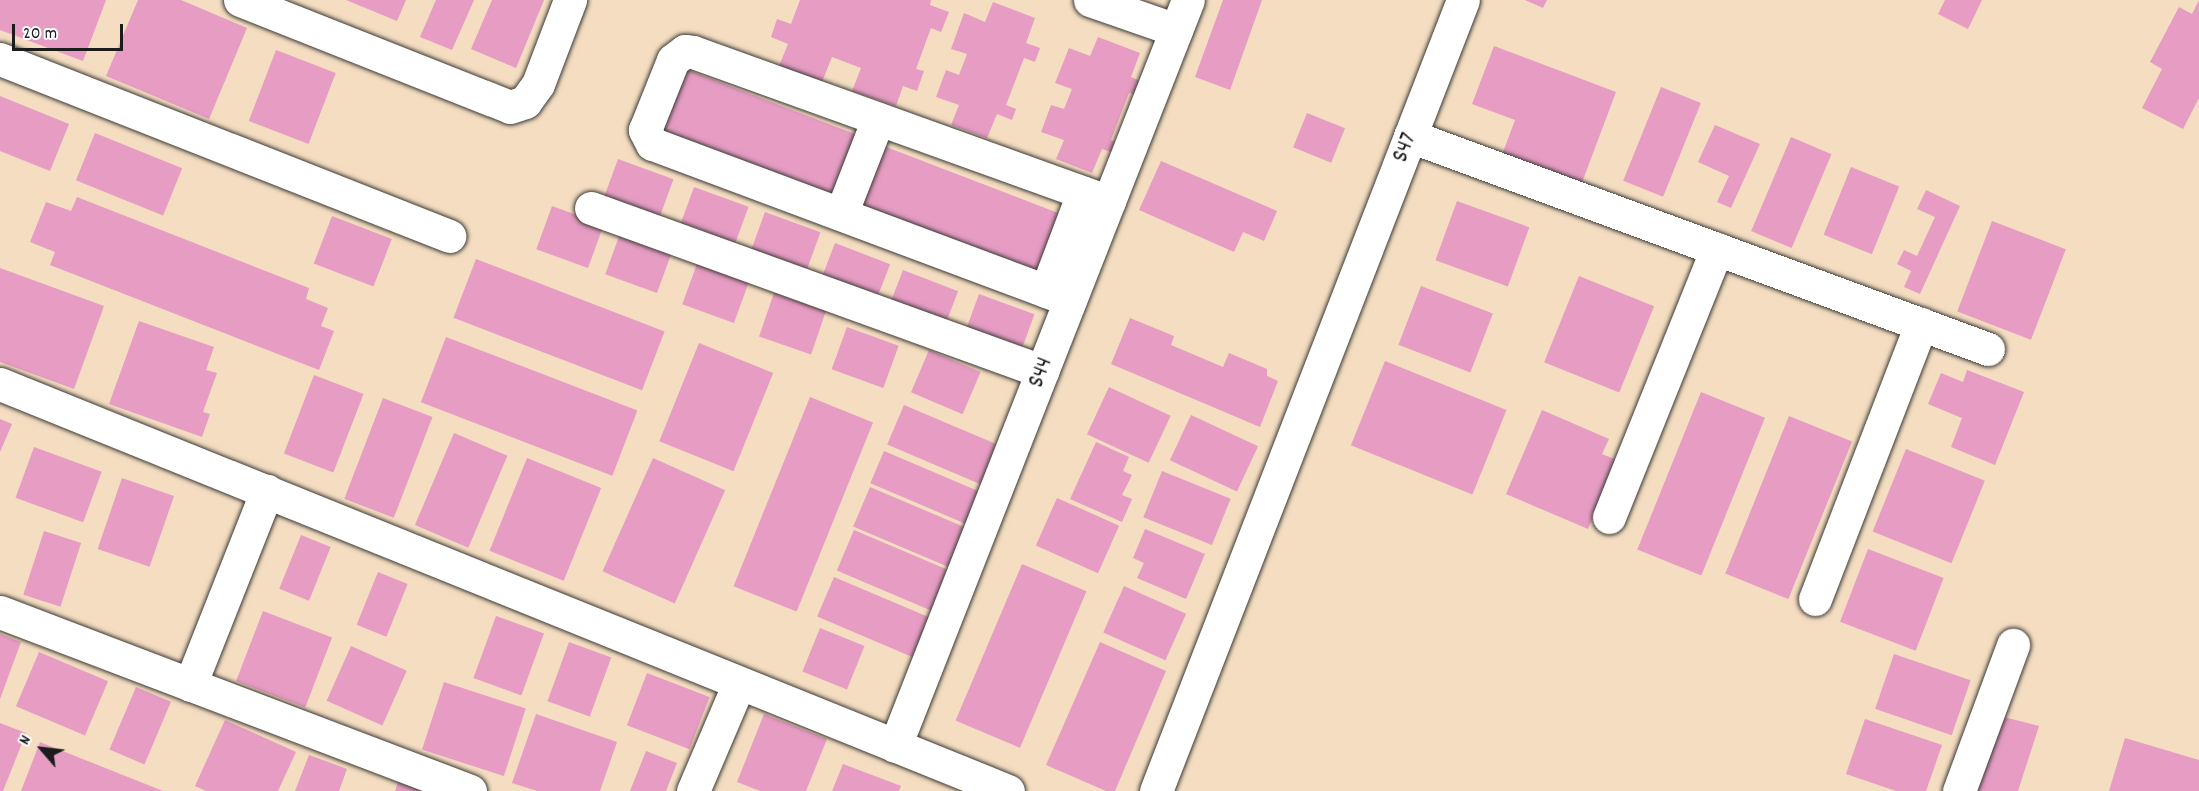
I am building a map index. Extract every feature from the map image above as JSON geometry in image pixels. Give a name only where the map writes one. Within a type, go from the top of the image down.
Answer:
[{"type":"street","points":[[240,0],[510,107],[525,102],[538,84],[570,0]]},
{"type":"street","points":[[1090,0],[1182,15]]},
{"type":"street","name":"S47","points":[[1156,791],[1463,0]]},
{"type":"street","name":"S44","points":[[896,746],[1042,371],[1058,295],[1096,197],[1182,15]]},
{"type":"street","points":[[1058,295],[652,144],[645,130],[673,60],[685,51],[1096,197]]},
{"type":"street","points":[[0,58],[449,236]]},
{"type":"street","points":[[841,214],[878,119]]},
{"type":"street","points":[[1410,136],[1988,349]]},
{"type":"street","points":[[591,208],[1042,371]]},
{"type":"street","points":[[1609,517],[1717,249]]},
{"type":"street","points":[[1815,599],[1921,324]]},
{"type":"street","points":[[0,384],[1008,791]]},
{"type":"street","points":[[190,685],[267,491]]},
{"type":"street","points":[[0,612],[470,791]]},
{"type":"street","points":[[1962,790],[2013,645]]},
{"type":"street","points":[[693,791],[739,682]]},
{"type":"building","points":[[0,0],[106,0],[83,61],[0,30]]},
{"type":"building","points":[[138,0],[181,0],[247,28],[209,119],[106,76]]},
{"type":"building","points":[[346,0],[406,0],[397,21]]},
{"type":"building","points":[[436,0],[474,0],[452,50],[420,37]]},
{"type":"building","points":[[492,0],[544,0],[516,68],[471,49]]},
{"type":"building","points":[[800,0],[931,0],[930,5],[949,12],[941,32],[931,28],[916,69],[924,71],[917,91],[903,86],[896,106],[852,91],[861,68],[832,57],[822,82],[779,66],[788,44],[771,37],[777,19],[791,24]]},
{"type":"building","points":[[1223,0],[1262,0],[1230,90],[1195,77]]},
{"type":"building","points":[[1525,0],[1547,0],[1543,8]]},
{"type":"building","points":[[1945,0],[1982,0],[1968,29],[1938,14]]},
{"type":"building","points":[[2199,0],[2199,98],[2183,129],[2142,108],[2162,69],[2150,62],[2179,7],[2192,14]]},
{"type":"building","points":[[993,2],[1035,18],[1026,43],[1040,48],[1035,62],[1024,58],[1006,105],[1016,109],[1012,120],[997,114],[987,138],[951,125],[959,105],[936,97],[946,70],[959,75],[967,54],[951,49],[964,13],[985,22]]},
{"type":"building","points":[[1098,37],[1140,53],[1131,77],[1145,83],[1139,96],[1129,93],[1111,140],[1121,143],[1117,154],[1102,149],[1092,173],[1056,159],[1064,140],[1041,132],[1051,105],[1064,109],[1072,89],[1055,83],[1069,48],[1090,56]]},
{"type":"building","points":[[1494,46],[1616,92],[1581,185],[1502,155],[1515,120],[1472,104]]},
{"type":"building","points":[[276,50],[336,73],[309,144],[249,121]]},
{"type":"building","points":[[675,65],[859,136],[833,202],[650,131]]},
{"type":"building","points":[[1661,87],[1701,103],[1663,197],[1623,181]]},
{"type":"building","points":[[0,96],[69,124],[50,171],[0,151]]},
{"type":"building","points":[[1307,113],[1345,128],[1331,163],[1293,147]]},
{"type":"building","points":[[1715,125],[1760,144],[1731,208],[1717,202],[1729,176],[1698,162]]},
{"type":"building","points":[[95,133],[182,168],[163,215],[76,180]]},
{"type":"building","points":[[1791,137],[1832,154],[1792,248],[1751,231]]},
{"type":"building","points":[[881,145],[1066,216],[1040,282],[856,211]]},
{"type":"building","points":[[618,159],[673,179],[660,217],[604,197]]},
{"type":"building","points":[[1161,161],[1277,211],[1264,241],[1243,232],[1234,252],[1139,210]]},
{"type":"building","points":[[1851,167],[1899,186],[1872,254],[1824,235]]},
{"type":"building","points":[[694,187],[749,207],[734,245],[680,226]]},
{"type":"building","points":[[1926,190],[1960,206],[1920,294],[1904,287],[1911,271],[1897,264],[1904,250],[1917,256],[1935,217],[1917,209]]},
{"type":"building","points":[[77,197],[309,288],[306,299],[328,308],[321,326],[334,331],[319,370],[50,265],[55,252],[30,242],[46,202],[71,211]]},
{"type":"building","points":[[1457,201],[1529,227],[1508,287],[1435,260]]},
{"type":"building","points":[[552,206],[604,225],[588,268],[536,249]]},
{"type":"building","points":[[765,212],[820,232],[805,275],[749,255]]},
{"type":"building","points":[[332,216],[392,239],[373,287],[314,264]]},
{"type":"building","points":[[1992,221],[2066,249],[2031,340],[1957,312]]},
{"type":"building","points":[[621,231],[673,250],[657,293],[605,274]]},
{"type":"building","points":[[835,243],[890,264],[876,301],[821,280]]},
{"type":"building","points":[[476,259],[665,331],[642,390],[453,318]]},
{"type":"building","points":[[698,261],[750,280],[734,323],[682,304]]},
{"type":"building","points":[[0,268],[104,306],[74,389],[0,362]]},
{"type":"building","points":[[903,270],[958,291],[944,328],[889,307]]},
{"type":"building","points":[[1579,276],[1654,306],[1619,393],[1544,362]]},
{"type":"building","points":[[1421,286],[1493,314],[1470,372],[1398,345]]},
{"type":"building","points":[[774,293],[826,311],[811,354],[759,336]]},
{"type":"building","points":[[979,294],[1034,314],[1021,352],[965,332]]},
{"type":"building","points":[[1130,318],[1174,336],[1171,345],[1223,367],[1229,353],[1267,369],[1267,376],[1278,381],[1260,427],[1111,364]]},
{"type":"building","points":[[139,321],[214,347],[206,370],[217,373],[203,412],[210,414],[202,437],[109,404]]},
{"type":"building","points":[[847,327],[899,346],[883,388],[832,369]]},
{"type":"building","points":[[446,337],[637,410],[612,476],[421,402]]},
{"type":"building","points":[[699,343],[773,373],[733,471],[659,441]]},
{"type":"building","points":[[929,350],[981,372],[963,414],[911,392]]},
{"type":"building","points":[[1385,361],[1506,410],[1472,494],[1351,445]]},
{"type":"building","points":[[1967,370],[2024,392],[1995,465],[1951,447],[1962,418],[1928,404],[1941,373],[1963,382]]},
{"type":"building","points":[[314,375],[363,394],[333,472],[284,453]]},
{"type":"building","points":[[1109,387],[1171,416],[1149,463],[1087,434]]},
{"type":"building","points":[[1701,392],[1765,418],[1701,575],[1637,550]]},
{"type":"building","points":[[810,397],[873,422],[797,612],[734,586]]},
{"type":"building","points":[[383,398],[432,417],[394,518],[344,499]]},
{"type":"building","points":[[904,405],[1004,448],[988,487],[887,445]]},
{"type":"building","points":[[1542,410],[1609,439],[1602,454],[1617,460],[1588,529],[1506,494]]},
{"type":"building","points":[[1191,415],[1258,446],[1237,492],[1170,460]]},
{"type":"building","points":[[1789,416],[1852,441],[1788,599],[1725,574]]},
{"type":"building","points":[[0,419],[12,424],[0,452]]},
{"type":"building","points":[[454,433],[507,456],[468,548],[415,525]]},
{"type":"building","points":[[1096,442],[1129,457],[1123,471],[1132,475],[1122,495],[1132,499],[1122,522],[1070,499]]},
{"type":"building","points":[[34,447],[102,472],[83,522],[16,498]]},
{"type":"building","points":[[1906,449],[1985,481],[1951,563],[1873,532]]},
{"type":"building","points":[[884,451],[982,492],[968,525],[870,483]]},
{"type":"building","points":[[527,458],[601,488],[564,581],[490,551]]},
{"type":"building","points":[[653,458],[725,490],[675,603],[603,571]]},
{"type":"building","points":[[1162,471],[1231,499],[1212,545],[1143,517]]},
{"type":"building","points":[[122,478],[174,496],[150,567],[98,549]]},
{"type":"building","points":[[870,487],[969,529],[953,569],[853,527]]},
{"type":"building","points":[[1057,498],[1119,526],[1098,573],[1036,546]]},
{"type":"building","points":[[1145,529],[1205,554],[1186,599],[1137,578],[1144,563],[1133,558]]},
{"type":"building","points":[[854,530],[953,572],[936,613],[837,571]]},
{"type":"building","points":[[44,531],[81,543],[60,607],[23,595]]},
{"type":"building","points":[[301,535],[331,547],[309,601],[279,589]]},
{"type":"building","points":[[1868,549],[1944,578],[1916,651],[1840,622]]},
{"type":"building","points":[[1022,564],[1086,591],[1020,748],[956,720]]},
{"type":"building","points":[[378,572],[408,584],[386,637],[357,625]]},
{"type":"building","points":[[834,577],[934,620],[918,659],[817,617]]},
{"type":"building","points":[[1124,586],[1186,614],[1165,660],[1103,633]]},
{"type":"building","points":[[263,611],[332,638],[305,708],[236,681]]},
{"type":"building","points":[[496,616],[544,633],[521,695],[473,678]]},
{"type":"building","points":[[820,628],[865,646],[847,690],[802,672]]},
{"type":"building","points":[[0,634],[21,642],[0,699]]},
{"type":"building","points":[[569,642],[611,657],[590,717],[547,701]]},
{"type":"building","points":[[1100,642],[1166,671],[1115,791],[1106,791],[1046,765]]},
{"type":"building","points":[[351,646],[407,671],[382,726],[327,701]]},
{"type":"building","points":[[39,652],[108,681],[85,736],[16,706]]},
{"type":"building","points":[[1894,654],[1971,680],[1952,735],[1875,709]]},
{"type":"building","points":[[647,673],[710,697],[689,749],[627,725]]},
{"type":"building","points":[[444,682],[526,709],[504,776],[422,750]]},
{"type":"building","points":[[136,687],[171,702],[144,764],[109,750]]},
{"type":"building","points":[[1977,710],[2039,726],[2018,791],[1957,791]]},
{"type":"building","points":[[536,714],[617,742],[600,791],[537,791],[512,783]]},
{"type":"building","points":[[764,714],[827,739],[806,791],[760,791],[737,782]]},
{"type":"building","points":[[1865,719],[1942,745],[1926,791],[1896,791],[1846,774]]},
{"type":"building","points":[[225,720],[296,752],[278,791],[206,791],[195,786]]},
{"type":"building","points":[[0,723],[26,733],[3,791],[0,791]]},
{"type":"building","points":[[2125,738],[2199,760],[2199,791],[2109,791]]},
{"type":"building","points":[[40,742],[163,791],[21,791]]},
{"type":"building","points":[[646,751],[677,763],[666,791],[630,791]]},
{"type":"building","points":[[309,755],[347,769],[339,791],[295,791]]},
{"type":"building","points":[[843,764],[901,786],[899,791],[832,791]]},
{"type":"building","points":[[398,782],[422,791],[395,791]]}]
